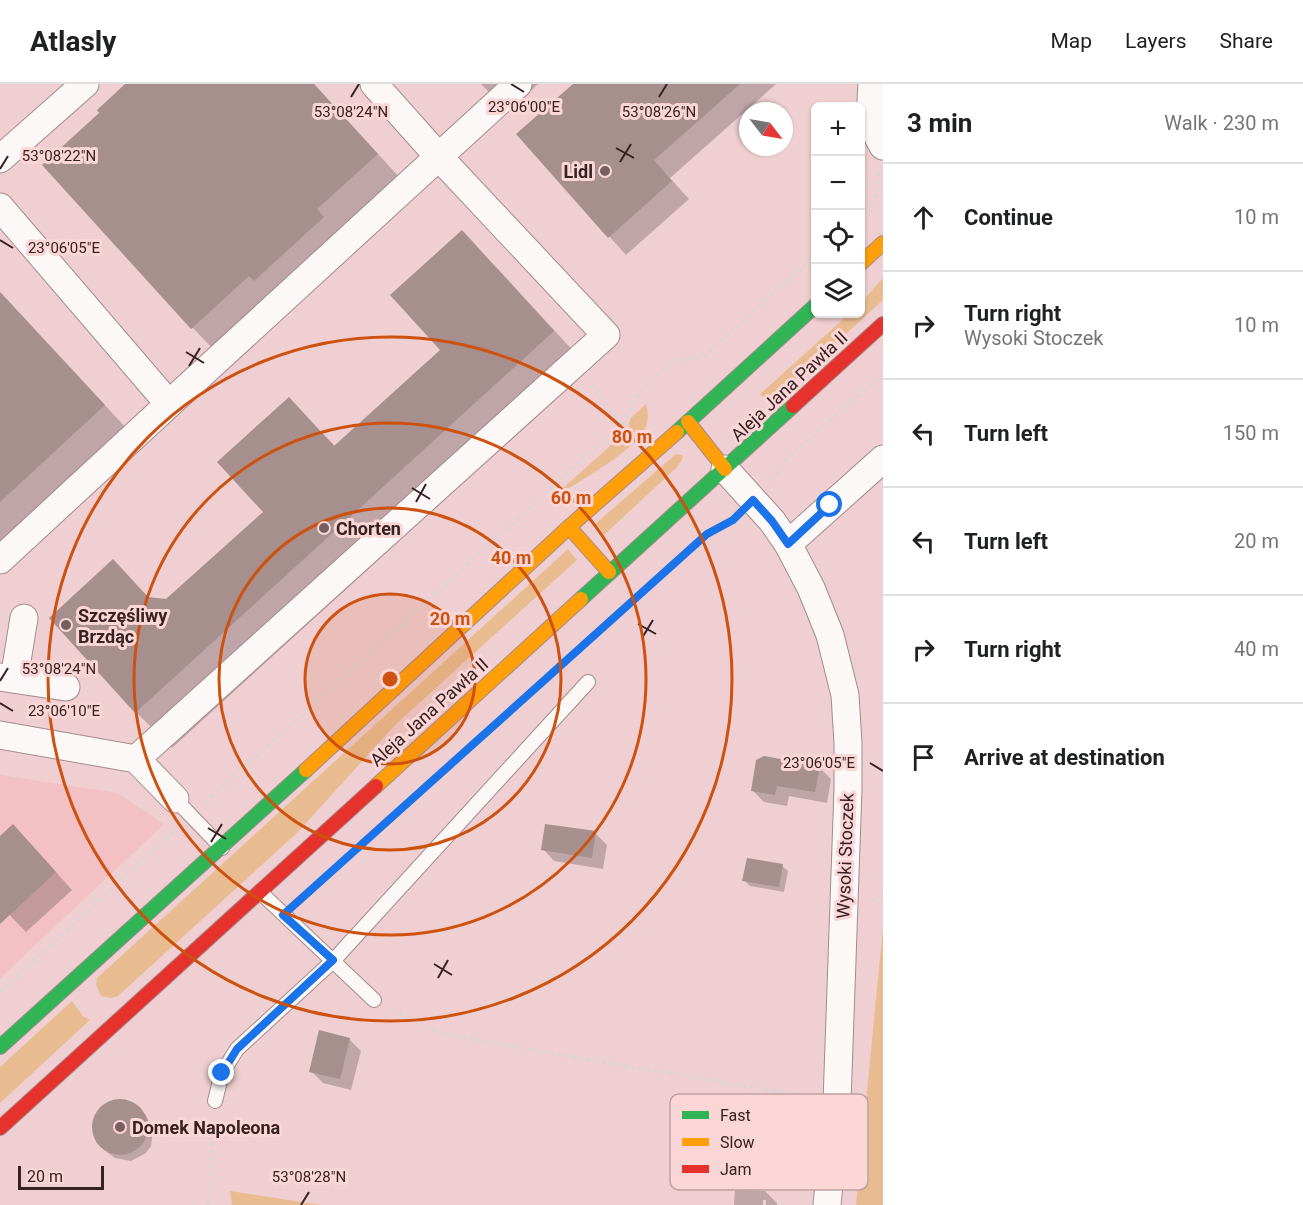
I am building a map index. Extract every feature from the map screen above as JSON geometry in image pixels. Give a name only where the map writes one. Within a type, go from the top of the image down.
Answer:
[{"type":"main road","points":[[865,260],[883,243]]},
{"type":"main road","points":[[0,1047],[222,848],[569,527],[811,310]]},
{"type":"main road","name":"Aleja Jana Pawła II","points":[[0,1128],[883,324]]},
{"type":"main road","points":[[688,422],[725,469]]},
{"type":"main road","points":[[569,527],[609,572]]},
{"type":"street","points":[[0,159],[85,84]]},
{"type":"street","points":[[136,759],[606,336],[374,84]]},
{"type":"street","points":[[0,560],[518,84]]},
{"type":"street","points":[[872,84],[870,112],[880,157]]},
{"type":"street","points":[[0,207],[169,404]]},
{"type":"street","points":[[788,544],[883,459]]},
{"type":"street","name":"Wysoki Stoczek","points":[[725,469],[772,521],[788,544],[811,588],[830,635],[845,695],[848,778],[837,1094]]},
{"type":"street","points":[[24,618],[7,678],[66,687]]},
{"type":"street","points":[[0,735],[136,759],[183,807]]},
{"type":"street","name":"Wysoki Stoczek","points":[[827,1205],[828,1190]]},
{"type":"lane","points":[[215,1101],[222,1073],[237,1049],[333,960],[588,682]]},
{"type":"lane","points":[[183,807],[222,848]]},
{"type":"lane","points":[[260,892],[374,1000]]},
{"type":"path","points":[[865,210],[879,192],[880,157]]},
{"type":"path","points":[[0,992],[183,807],[621,425],[639,394],[651,381],[674,361],[702,358],[811,260]]},
{"type":"path","points":[[575,364],[621,425]]},
{"type":"path","points":[[318,884],[707,534],[733,520],[771,484],[786,460],[883,373]]},
{"type":"path","points":[[733,520],[741,528]]},
{"type":"path","points":[[374,1000],[437,1032],[790,1094]]},
{"type":"path","points":[[208,1205],[215,1101]]},
{"type":"shaded area","points":[[883,278],[883,300],[865,316],[865,298]]},
{"type":"shaded area","points":[[845,318],[863,318],[769,404],[760,394]]},
{"type":"shaded area","points":[[646,404],[647,423],[633,444],[563,492],[561,490],[628,430],[630,419]]},
{"type":"shaded area","points":[[676,454],[682,455],[683,458],[677,467],[604,535],[599,527],[594,525]]},
{"type":"shaded area","points":[[568,549],[577,560],[395,725],[298,832],[118,996],[111,998],[101,996],[96,985],[97,978]]},
{"type":"shaded area","points":[[0,775],[117,793],[164,824],[0,978]]},
{"type":"shaded area","points":[[883,927],[883,1205],[856,1205],[857,1190],[868,1190],[867,1094]]},
{"type":"shaded area","points":[[72,1001],[83,1016],[90,1020],[0,1103],[0,1067]]},
{"type":"shaded area","points":[[230,1191],[321,1205],[232,1205]]},
{"type":"building","points":[[125,84],[314,84],[378,154],[317,209],[324,217],[254,281],[249,276],[191,329],[42,165],[99,113],[97,110]]},
{"type":"building","name":"Lidl","points":[[573,84],[740,84],[654,160],[672,181],[608,238],[516,134]]},
{"type":"building","points":[[462,230],[554,331],[135,713],[49,618],[113,559],[148,597],[166,599],[263,512],[217,462],[289,397],[334,446],[440,350],[390,295]]},
{"type":"building","points":[[0,292],[105,405],[0,502]]},
{"type":"building","points":[[764,756],[820,766],[815,792],[777,786],[775,795],[751,791],[756,760]]},
{"type":"building","points":[[13,824],[56,872],[0,924],[0,836]]},
{"type":"building","points":[[545,824],[596,831],[592,858],[541,850]]},
{"type":"building","points":[[747,858],[783,864],[779,887],[742,881]]},
{"type":"building","points":[[319,1030],[350,1038],[340,1079],[309,1072]]},
{"type":"building","name":"Domek Napoleona","points":[[114,1099],[126,1099],[136,1103],[144,1111],[148,1127],[144,1143],[136,1151],[126,1155],[114,1155],[104,1151],[96,1143],[92,1133],[92,1121],[96,1111],[104,1103]]},
{"type":"traffic: fast","points":[[677,432],[811,310]]},
{"type":"traffic: fast","points":[[581,599],[793,406]]},
{"type":"traffic: fast","points":[[0,1047],[306,770]]},
{"type":"traffic: slow","points":[[865,259],[883,243]]},
{"type":"traffic: slow","points":[[688,422],[725,469]]},
{"type":"traffic: slow","points":[[306,770],[569,527],[677,432]]},
{"type":"traffic: slow","points":[[569,527],[609,572]]},
{"type":"traffic: slow","points":[[376,786],[581,599]]},
{"type":"traffic: jam","points":[[793,406],[883,324]]},
{"type":"traffic: jam","points":[[0,1128],[376,786]]},
{"type":"place","name":"Lidl","points":[[605,171]]},
{"type":"place","name":"Chorten","points":[[324,528]]},
{"type":"place","name":"Szczęśliwy Brzdąc","points":[[66,625]]},
{"type":"place","name":"Domek Napoleona","points":[[120,1127]]},
{"type":"route","points":[[222,1073],[237,1049],[333,960],[283,915],[707,534],[733,520],[753,500],[788,544],[830,505]]}]
